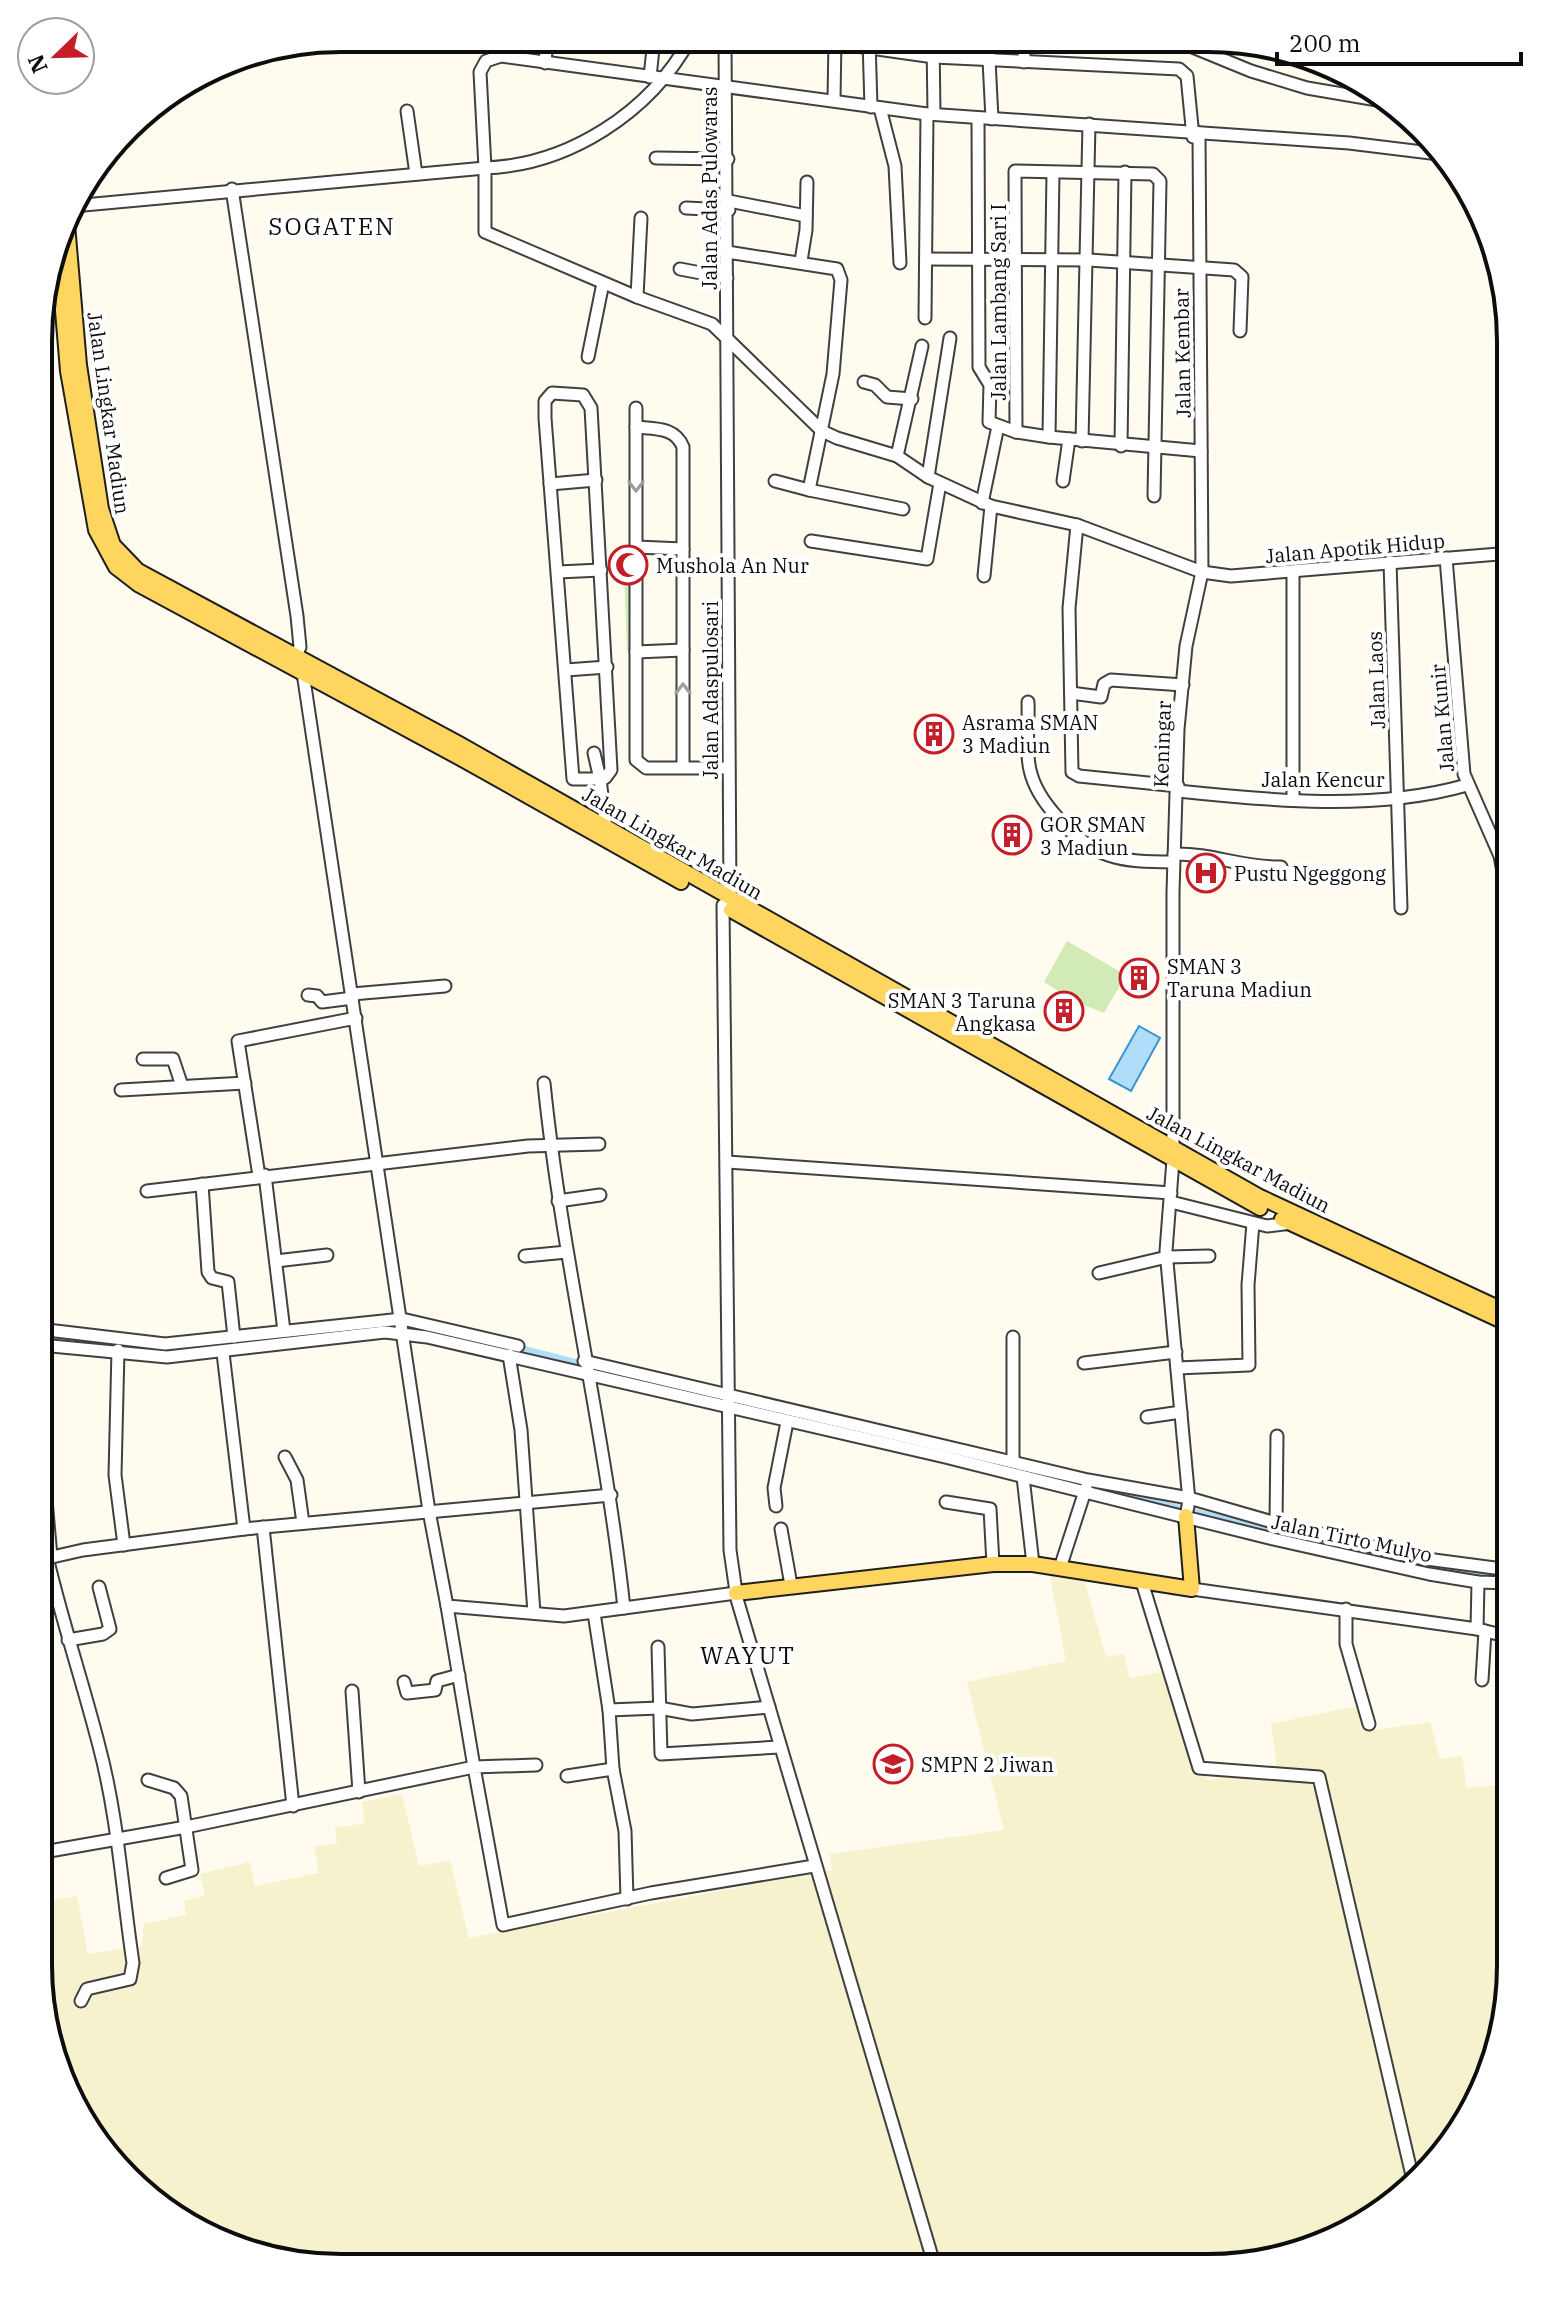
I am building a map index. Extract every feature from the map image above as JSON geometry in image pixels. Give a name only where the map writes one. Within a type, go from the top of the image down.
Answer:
[{"type":"main road","name":"Jalan Lingkar Madiun","points":[[69,244],[79,365],[101,509],[113,545],[138,571],[1172,1154],[1294,1220],[1497,1318]]},
{"type":"main road","name":"Jalan Lingkar Madiun","points":[[56,293],[92,513],[104,551],[116,567],[138,584],[303,673],[429,735],[606,829],[726,902]]},
{"type":"main road","name":"Jalan Lingkar Madiun","points":[[1294,1220],[1497,1308]]},
{"type":"main road","points":[[736,1593],[993,1564],[1033,1564],[1192,1589],[1188,1508]]},
{"type":"street","points":[[545,63],[546,52]]},
{"type":"street","points":[[654,52],[655,78]]},
{"type":"street","points":[[86,205],[534,163],[580,144],[627,113],[655,78],[672,68],[682,52]]},
{"type":"street","name":"Jalan Adas Pulowaras","points":[[726,52],[729,205],[726,337]]},
{"type":"street","points":[[729,86],[731,52]]},
{"type":"street","points":[[834,100],[835,52]]},
{"type":"street","points":[[870,52],[875,107],[895,166],[900,263]]},
{"type":"street","points":[[909,52],[934,57],[1024,62],[1024,52]]},
{"type":"street","points":[[925,318],[934,52]]},
{"type":"street","points":[[989,52],[992,119]]},
{"type":"street","points":[[1205,52],[1251,71],[1307,88],[1363,98]]},
{"type":"street","points":[[822,431],[707,322],[637,297],[485,232],[481,68],[491,58],[501,56],[978,119],[1349,143],[1427,153]]},
{"type":"street","name":"Jalan Kembar","points":[[1024,62],[1182,70],[1187,76],[1196,133],[1198,570]]},
{"type":"street","points":[[407,111],[416,174]]},
{"type":"street","points":[[978,119],[979,367],[989,382],[988,419],[1016,432],[1121,446],[1197,451]]},
{"type":"street","points":[[1082,441],[1089,260],[1089,124]]},
{"type":"street","points":[[656,158],[728,159]]},
{"type":"street","name":"Jalan Lambang Sari I","points":[[1016,432],[1015,171],[1053,173]]},
{"type":"street","points":[[1121,446],[1125,172]]},
{"type":"street","points":[[1049,437],[1053,173],[1153,174],[1160,181],[1154,496]]},
{"type":"street","points":[[801,261],[807,182]]},
{"type":"street","points":[[232,189],[297,616],[300,647],[295,657]]},
{"type":"street","points":[[686,208],[729,205],[806,216]]},
{"type":"street","points":[[637,297],[641,218]]},
{"type":"street","points":[[727,252],[833,267],[841,280],[833,374],[809,490]]},
{"type":"street","points":[[926,259],[1089,260],[1240,273],[1240,331]]},
{"type":"street","points":[[680,269],[727,278]]},
{"type":"street","points":[[588,357],[603,283]]},
{"type":"street","name":"Jalan Adaspulosari","points":[[726,337],[730,1550],[736,1593],[779,1747],[931,2254]]},
{"type":"street","points":[[928,477],[950,338]]},
{"type":"street","points":[[897,456],[922,346]]},
{"type":"street","points":[[864,382],[875,385],[887,397],[912,399]]},
{"type":"street","points":[[989,382],[1016,386]]},
{"type":"street","points":[[552,393],[583,395],[590,403],[607,667],[611,770],[600,779],[574,780],[550,484],[545,401],[552,393]]},
{"type":"street","points":[[636,408],[636,760],[646,768],[728,768]]},
{"type":"street","points":[[984,576],[987,504],[998,426]]},
{"type":"street","points":[[636,427],[668,430],[679,438],[683,447],[683,767]]},
{"type":"street","name":"Jalan Apotik Hidup","points":[[822,431],[897,456],[928,477],[987,504],[1077,525],[1198,570],[1231,576],[1497,554]]},
{"type":"street","points":[[1063,481],[1069,439]]},
{"type":"street","points":[[550,484],[596,480]]},
{"type":"street","points":[[775,481],[903,509]]},
{"type":"street","points":[[811,541],[927,559],[940,483]]},
{"type":"street","points":[[1077,525],[1069,608],[1071,693],[1101,697],[1104,684],[1111,680],[1183,685]]},
{"type":"street","points":[[636,547],[683,549]]},
{"type":"street","name":"Jalan Kunir","points":[[1446,558],[1467,785],[1497,849]]},
{"type":"street","name":"Jalan Laos","points":[[1390,562],[1401,908]]},
{"type":"street","points":[[558,572],[601,570]]},
{"type":"street","name":"Keningar","points":[[1188,1508],[1167,1257],[1172,1154],[1174,858],[1183,685],[1198,570]]},
{"type":"street","points":[[1293,571],[1293,800]]},
{"type":"street","points":[[636,652],[683,650]]},
{"type":"street","points":[[566,670],[607,667]]},
{"type":"street","points":[[303,673],[429,1511],[503,1925],[627,1899],[814,1866]]},
{"type":"street","name":"Jalan Kencur","points":[[1071,693],[1072,772],[1079,776],[1293,800],[1424,797],[1467,785]]},
{"type":"street","points":[[1028,702],[1030,772],[1049,809],[1083,845],[1109,856],[1218,856],[1250,868],[1281,867]]},
{"type":"street","points":[[572,753],[610,753]]},
{"type":"street","points":[[594,753],[606,829]]},
{"type":"street","points":[[308,995],[317,996],[322,1002],[445,986]]},
{"type":"street","points":[[284,1331],[276,1261],[239,1039],[356,1018]]},
{"type":"street","points":[[143,1059],[173,1059],[182,1086]]},
{"type":"street","points":[[121,1090],[245,1083]]},
{"type":"street","points":[[544,1083],[558,1201],[585,1369],[611,1495],[624,1608]]},
{"type":"street","points":[[147,1191],[262,1175],[528,1146],[599,1144]]},
{"type":"street","points":[[727,1162],[1171,1198],[1274,1227],[1294,1220]]},
{"type":"street","points":[[202,1184],[208,1272],[212,1278],[228,1282],[234,1337]]},
{"type":"street","points":[[558,1201],[600,1195]]},
{"type":"street","points":[[1177,1368],[1249,1365],[1248,1285],[1253,1223]]},
{"type":"street","points":[[525,1256],[567,1252]]},
{"type":"street","points":[[276,1261],[327,1255]]},
{"type":"street","points":[[1099,1273],[1167,1257],[1209,1256]]},
{"type":"street","points":[[118,1346],[284,1331],[403,1326],[518,1346]]},
{"type":"street","points":[[52,1337],[167,1357],[223,1353],[385,1332],[403,1326],[509,1355],[1013,1461],[1086,1487],[1188,1508]]},
{"type":"street","points":[[1013,1337],[1013,1461]]},
{"type":"street","points":[[118,1346],[115,1475],[124,1545]]},
{"type":"street","points":[[1084,1363],[1176,1352]]},
{"type":"street","points":[[223,1353],[244,1529]]},
{"type":"street","points":[[509,1355],[521,1430],[534,1613]]},
{"type":"street","points":[[728,1402],[787,1422],[1023,1477],[1276,1523],[1419,1558],[1497,1568]]},
{"type":"street","points":[[1147,1417],[1181,1412]]},
{"type":"street","points":[[776,1506],[774,1488],[787,1422]]},
{"type":"street","points":[[1276,1523],[1277,1436]]},
{"type":"street","points":[[285,1457],[297,1480],[303,1523]]},
{"type":"street","points":[[1023,1477],[1033,1564]]},
{"type":"street","points":[[1060,1568],[1086,1487]]},
{"type":"street","points":[[52,1557],[244,1529],[611,1495]]},
{"type":"street","points":[[946,1502],[990,1509],[993,1564]]},
{"type":"street","name":"Jalan Tirto Mulyo","points":[[1188,1508],[1478,1582],[1497,1583]]},
{"type":"street","points":[[263,1527],[293,1806]]},
{"type":"street","points":[[781,1529],[791,1585]]},
{"type":"street","points":[[52,1580],[99,1745],[119,1838],[133,1975],[125,1981],[87,1989],[81,2001]]},
{"type":"street","points":[[1142,1582],[1199,1768],[1319,1777],[1411,2170]]},
{"type":"street","points":[[1478,1582],[1482,1680]]},
{"type":"street","points":[[68,1640],[103,1634],[110,1629],[99,1587]]},
{"type":"street","points":[[1192,1589],[1346,1609],[1497,1634]]},
{"type":"street","points":[[447,1606],[564,1616],[736,1593]]},
{"type":"street","points":[[1346,1609],[1346,1644],[1369,1724]]},
{"type":"street","points":[[594,1613],[609,1710],[613,1769],[625,1831],[627,1899]]},
{"type":"street","points":[[658,1647],[659,1749],[664,1755],[779,1747]]},
{"type":"street","points":[[404,1682],[407,1693],[435,1690],[437,1681],[459,1675]]},
{"type":"street","points":[[352,1691],[359,1792]]},
{"type":"street","points":[[609,1710],[659,1708],[692,1714],[769,1707]]},
{"type":"street","points":[[52,1850],[293,1806],[474,1767],[536,1765]]},
{"type":"street","points":[[567,1776],[613,1769]]},
{"type":"street","points":[[148,1780],[179,1792],[186,1827],[192,1870],[166,1878]]},
{"type":"shaded area","points":[[1050,1576],[1085,1582],[1106,1657],[1124,1654],[1130,1678],[1165,1671],[1207,1780],[1277,1768],[1271,1724],[1357,1706],[1368,1731],[1430,1722],[1440,1759],[1462,1756],[1467,1788],[1497,1785],[1495,2003],[1475,2076],[1448,2126],[1425,2156],[1399,2182],[1369,2205],[1319,2232],[1246,2252],[1208,2254],[303,2252],[230,2232],[196,2215],[165,2194],[112,2141],[91,2110],[74,2076],[54,2003],[52,1900],[77,1896],[88,1954],[142,1946],[144,1924],[186,1915],[184,1901],[205,1896],[200,1874],[250,1862],[255,1886],[319,1873],[314,1846],[337,1844],[335,1828],[365,1823],[362,1802],[402,1794],[419,1866],[450,1861],[469,1938],[832,1870],[830,1854],[1004,1830],[967,1682],[1066,1661]]},
{"type":"green space","points":[[624,570],[633,570],[634,651],[627,651]]},
{"type":"green space","points":[[1067,941],[1126,975],[1104,1013],[1074,1001],[1044,982]]},
{"type":"water","points":[[1139,1026],[1160,1038],[1131,1091],[1109,1079]]},
{"type":"waterway","points":[[282,1339],[335,1331]]},
{"type":"waterway","points":[[52,1338],[168,1349],[216,1347]]},
{"type":"waterway","points":[[511,1347],[590,1367]]},
{"type":"waterway","points":[[1082,1486],[1270,1531]]},
{"type":"waterway","points":[[1267,1530],[1457,1572],[1497,1576]]},
{"type":"place","name":"Mushola An Nur","points":[[628,565]]},
{"type":"place","name":"Asrama SMAN 3 Madiun","points":[[934,734]]},
{"type":"place","name":"GOR SMAN 3 Madiun","points":[[1012,835]]},
{"type":"place","name":"Pustu Ngeggong","points":[[1206,873]]},
{"type":"place","name":"SMAN 3 Taruna Madiun","points":[[1139,978]]},
{"type":"place","name":"SMAN 3 Taruna Angkasa","points":[[1064,1011]]},
{"type":"place","name":"SMPN 2 Jiwan","points":[[893,1764]]},
{"type":"district","name":"SOGATEN","points":[[332,226]]},
{"type":"district","name":"WAYUT","points":[[748,1655]]}]
